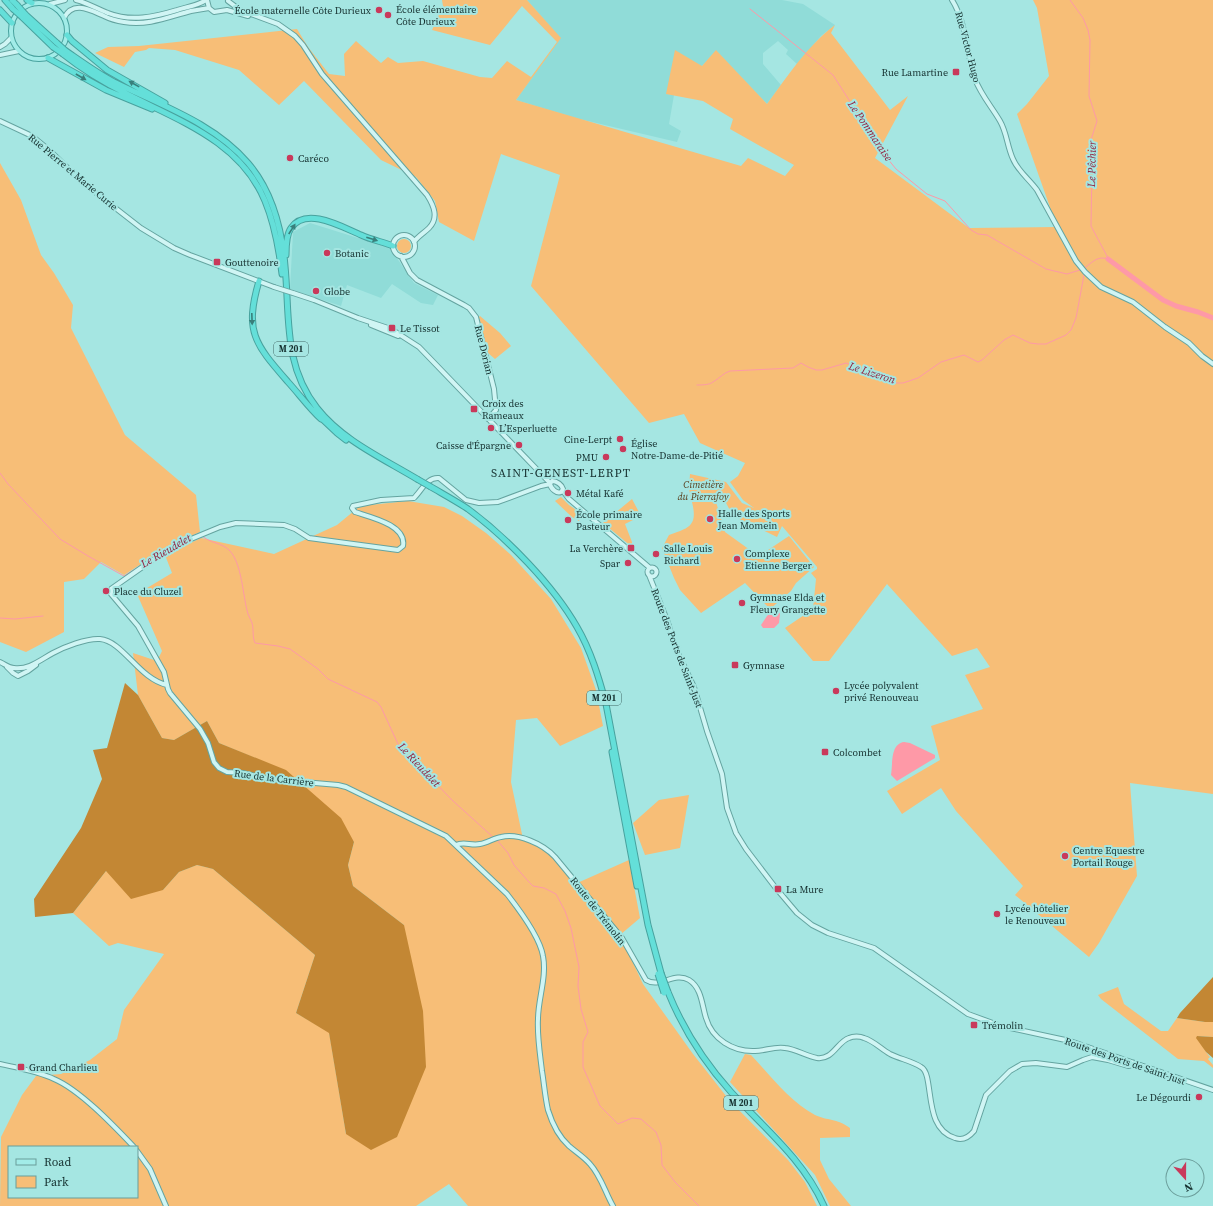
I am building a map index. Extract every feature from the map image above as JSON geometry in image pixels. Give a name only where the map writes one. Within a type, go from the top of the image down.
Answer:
[{"type":"highway","name":"M 201","points":[[5,0],[15,7],[64,53],[113,82],[214,133],[248,163],[269,197],[278,224],[285,266],[290,345],[298,377],[309,397],[324,416],[342,432],[370,452],[416,480]]},
{"type":"highway","name":"M 201","points":[[12,0],[15,7]]},
{"type":"highway","points":[[0,10],[12,23]]},
{"type":"highway","points":[[67,35],[72,41],[108,70],[134,84],[190,122]]},
{"type":"highway","points":[[48,58],[106,90],[190,122]]},
{"type":"highway","name":"M 201","points":[[190,122],[232,154],[244,166],[256,182],[265,199],[280,251],[286,342],[291,365],[299,386],[323,421],[352,443],[467,508],[502,537],[527,562],[556,597],[577,628],[585,642],[598,674],[606,704],[648,925],[659,973],[678,1024],[700,1057],[726,1091],[800,1169],[808,1180],[821,1206]]},
{"type":"highway","points":[[285,266],[287,241],[290,229],[297,222],[306,218],[320,219],[370,240],[393,246]]},
{"type":"highway","points":[[259,281],[252,318],[254,331],[259,346],[315,414],[323,421]]},
{"type":"highway","name":"M 201","points":[[666,993],[688,1036],[705,1059],[730,1091],[795,1158],[808,1176],[824,1206]]},
{"type":"main road","points":[[30,2],[50,4],[56,8],[64,18],[67,29],[65,43],[55,54],[48,58],[36,59],[19,51],[11,38],[12,23],[14,16],[19,10],[30,2]]},
{"type":"street","points":[[50,4],[65,0]]},
{"type":"street","points":[[76,0],[112,14],[137,18],[159,15],[206,0],[209,8],[214,12],[223,10],[258,17]]},
{"type":"street","name":"Rue Victor Hugo","points":[[952,0],[960,13],[973,72],[980,91],[1001,122],[1017,168],[1037,190],[1076,261],[1101,287],[1132,302],[1165,328],[1189,343],[1202,356],[1212,363]]},
{"type":"street","points":[[223,10],[227,5],[227,1],[240,10],[278,24],[295,36],[303,45],[322,74],[427,195],[434,208],[433,223],[414,242]]},
{"type":"street","points":[[64,18],[69,10],[77,7],[86,8],[112,19],[134,23],[157,21],[194,10],[209,8]]},
{"type":"street","points":[[0,47],[11,38]]},
{"type":"street","points":[[0,55],[19,51]]},
{"type":"street","name":"Rue Pierre et Marie Curie","points":[[0,121],[32,136],[48,149],[82,182],[141,228],[185,252],[274,287],[321,302],[400,334],[419,347],[545,476],[551,484]]},
{"type":"street","points":[[410,237],[424,232]]},
{"type":"street","points":[[407,265],[408,256],[414,250],[414,242],[406,235],[400,236],[395,240],[393,246],[397,254],[408,256]]},
{"type":"street","name":"Rue Dorian","points":[[402,256],[410,273],[417,280],[469,308],[476,317],[495,393],[496,410],[488,419]]},
{"type":"street","name":"Rue de la Carrière","points":[[551,484],[498,502],[479,503],[466,500],[439,478],[435,478],[430,479],[414,498],[381,500],[353,506],[352,508],[355,512],[393,526],[403,539],[404,544],[401,549],[388,549],[309,538],[295,529],[284,525],[236,523],[220,527],[179,544],[158,556],[111,589],[111,594],[133,620],[144,637],[164,672],[168,689],[173,698],[200,729],[208,743],[214,762],[222,770],[268,778],[346,787],[439,832],[456,845],[507,894],[515,904],[541,948],[544,964],[538,1019],[538,1034],[548,1108],[561,1137],[596,1171],[613,1206]]},
{"type":"street","points":[[551,484],[556,482],[562,486],[561,492]]},
{"type":"street","points":[[551,484],[561,492],[564,497],[569,499],[635,555],[655,576]]},
{"type":"street","points":[[649,571],[656,569],[656,573],[652,581]]},
{"type":"street","name":"Route des Ports de Saint-Just","points":[[649,571],[676,649],[694,687],[706,731],[722,774],[727,808],[731,821],[746,849],[797,913],[812,925],[828,933],[874,948],[968,1014],[1001,1026],[1070,1041],[1213,1090]]},
{"type":"street","points":[[0,662],[18,676],[57,651],[94,639],[100,639],[110,642],[146,675],[156,682],[167,685]]},
{"type":"street","points":[[6,666],[18,669],[38,663]]},
{"type":"street","name":"Route de Trémolin","points":[[456,845],[461,842],[475,844],[497,838],[512,836],[538,844],[551,852],[622,938],[646,980],[655,984],[682,978],[687,979],[696,986],[710,1029],[720,1040],[743,1050],[754,1052],[776,1047],[798,1050],[817,1058],[824,1058],[830,1055],[843,1041],[850,1038],[864,1038],[888,1053],[922,1067],[927,1077],[934,1118],[940,1127],[949,1136],[954,1138],[964,1138],[972,1134],[986,1095],[1010,1071],[1022,1064],[1036,1062],[1067,1067],[1092,1057],[1128,1066],[1134,1063]]},
{"type":"street","points":[[0,1064],[41,1074],[68,1087],[92,1106],[133,1146]]},
{"type":"street","points":[[138,1152],[150,1169],[166,1206]]},
{"type":"shaded area","points":[[527,0],[782,0],[803,4],[835,25],[821,36],[797,64],[786,54],[788,50],[778,41],[763,53],[763,64],[781,85],[767,104],[716,51],[702,66],[667,94],[674,95],[669,124],[681,131],[677,142],[575,118],[516,100],[560,38]]},
{"type":"shaded area","points":[[310,223],[390,248],[414,283],[438,295],[433,305],[421,303],[392,284],[381,298],[347,285],[341,306],[290,289],[293,232]]},
{"type":"shaded area","points":[[776,607],[780,614],[779,623],[774,628],[763,628],[761,625]]},
{"type":"shaded area","points":[[125,683],[138,695],[162,738],[174,740],[207,721],[219,743],[286,770],[341,818],[354,842],[348,865],[353,886],[404,925],[423,1011],[426,1067],[397,1137],[371,1150],[346,1134],[329,1033],[296,1013],[315,955],[213,869],[197,865],[179,872],[163,890],[131,899],[106,871],[73,913],[35,917],[34,899],[81,828],[102,779],[93,750],[107,748]]},
{"type":"shaded area","points":[[904,742],[910,743],[935,755],[935,758],[897,781],[891,775],[893,755],[896,746]]},
{"type":"shaded area","points":[[1213,977],[1213,1022],[1177,1018],[1180,1013]]},
{"type":"shaded area","points":[[1197,1036],[1213,1037],[1213,1058],[1206,1052],[1196,1038]]},
{"type":"green space","name":"Cimetière du Pierrafoy","points":[[442,0],[527,0],[561,38],[516,100],[741,166],[748,158],[785,176],[794,165],[730,129],[733,119],[703,101],[666,94],[675,50],[702,66],[716,50],[767,104],[806,52],[835,25],[831,33],[890,110],[908,96],[875,158],[969,228],[1057,227],[1017,114],[1027,104],[1049,76],[1037,8],[1033,0],[1213,0],[1213,794],[1130,783],[1137,876],[1099,943],[1089,957],[1015,895],[1023,886],[956,811],[941,788],[902,814],[887,791],[940,760],[931,726],[983,709],[965,675],[990,667],[977,648],[952,656],[887,584],[829,661],[813,661],[785,628],[813,609],[816,579],[811,573],[817,569],[817,567],[782,526],[777,537],[733,516],[725,501],[691,500],[689,488],[690,474],[726,482],[742,503],[754,508],[743,500],[730,482],[738,476],[745,463],[700,443],[684,414],[649,423],[531,286],[560,175],[501,154],[474,241],[439,222],[435,201],[416,177],[381,160],[304,81],[279,105],[239,70],[175,50],[149,48],[135,52],[124,67],[95,53],[108,47],[139,46],[297,29],[308,47],[329,74],[345,76],[344,54],[356,41],[381,63],[388,57],[398,63],[423,61],[480,77],[492,78],[507,61],[531,77],[557,42],[522,6],[490,45],[432,30],[443,6]]},
{"type":"green space","points":[[0,163],[21,200],[41,255],[54,273],[73,305],[71,328],[125,435],[196,495],[200,532],[174,543],[124,575],[101,562],[84,579],[64,582],[64,632],[26,652],[0,642]]},
{"type":"green space","points":[[401,239],[407,239],[411,243],[411,249],[407,253],[401,253],[397,249],[397,243]]},
{"type":"green space","points":[[480,316],[500,333],[511,346],[495,359],[488,353]]},
{"type":"green space","points":[[561,497],[582,514],[579,521],[572,517],[555,501]]},
{"type":"green space","points":[[632,499],[641,516],[625,524],[632,542],[632,547],[603,523]]},
{"type":"green space","points":[[408,501],[444,507],[462,516],[486,533],[511,555],[551,599],[581,648],[596,690],[603,726],[560,746],[537,718],[516,720],[511,782],[523,839],[551,854],[575,884],[629,860],[640,918],[620,935],[643,984],[693,1054],[730,1101],[788,1160],[805,1182],[817,1206],[468,1206],[449,1184],[416,1206],[0,1206],[1,1137],[22,1095],[36,1076],[61,1074],[90,1060],[117,1039],[124,1010],[164,954],[118,943],[109,946],[73,913],[106,871],[163,890],[179,872],[197,865],[213,869],[315,955],[296,1013],[329,1032],[346,1134],[404,925],[353,886],[348,865],[354,842],[286,771],[219,743],[207,721],[174,740],[162,738],[138,695],[133,653],[157,661],[162,651],[137,594],[172,573],[165,555],[201,538],[274,554],[337,525],[360,506]]},
{"type":"green space","name":"Complexe Etienne Berger","points":[[692,502],[716,502],[725,532],[750,550],[762,552],[768,550],[789,536],[814,567],[796,583],[791,591],[770,609],[745,583],[701,613],[680,590],[662,548],[669,535],[687,528],[693,521],[694,510]]},
{"type":"green space","points":[[689,795],[680,848],[645,855],[633,823],[659,800]]},
{"type":"green space","points":[[1118,987],[1124,1004],[1161,1031],[1168,1031],[1177,1018],[1213,1022],[1213,1037],[1198,1036],[1210,1057],[1208,1059],[1213,1065],[1213,1068],[1204,1061],[1178,1059],[1101,999],[1098,995]]},
{"type":"green space","points":[[745,1054],[751,1055],[789,1096],[806,1110],[815,1115],[836,1121],[850,1128],[850,1137],[820,1138],[820,1160],[829,1179],[851,1206],[830,1206],[815,1175],[730,1082]]},
{"type":"waterway","name":"Le Pêchier","points":[[1070,0],[1083,18],[1090,40],[1089,96],[1097,121],[1090,143],[1092,166],[1091,226],[1108,258]]},
{"type":"waterway","name":"Le Pommaraise","points":[[750,9],[833,75],[883,153],[896,169],[927,194],[945,201],[971,230],[978,234],[987,235],[1046,269],[1067,274],[1080,270]]},
{"type":"waterway","name":"Le Lizeron","points":[[1083,269],[1098,259],[1108,259]]},
{"type":"waterway","name":"Le Lizeron","points":[[1108,259],[1163,300],[1176,306],[1213,318]]},
{"type":"waterway","name":"Le Lizeron","points":[[697,385],[711,383],[730,371],[793,368],[801,363],[816,370],[822,370],[846,363],[863,369],[870,374],[897,383],[903,383],[918,378],[941,362],[964,355],[978,362],[1004,340],[1013,335],[1030,343],[1046,344],[1066,335],[1071,330],[1076,318],[1084,275]]},
{"type":"waterway","name":"Le Rieudelet","points":[[0,473],[8,484],[60,539],[88,556],[124,576],[148,561]]},
{"type":"waterway","name":"Le Rieudelet","points":[[189,538],[201,533]]},
{"type":"waterway","name":"Le Rieudelet","points":[[202,536],[229,550],[237,563],[242,580],[246,607],[253,626],[255,643],[290,649],[318,669],[328,679],[377,702],[381,707],[398,744],[452,800],[494,838]]},
{"type":"waterway","name":"Le Rieudelet","points":[[156,556],[179,542]]},
{"type":"waterway","points":[[0,618],[15,619],[43,616]]},
{"type":"waterway","name":"Le Rieudelet","points":[[497,840],[508,853],[514,865],[528,881],[533,886],[544,888],[556,894],[565,911],[571,928],[579,967],[578,986],[581,1009],[588,1032],[583,1042],[583,1067],[600,1106],[618,1124],[632,1118],[641,1119],[656,1132],[661,1145],[662,1165],[675,1182],[699,1206]]},
{"type":"place","name":"École maternelle Côte Durieux","points":[[379,10]]},
{"type":"place","name":"École élémentaire Côte Durieux","points":[[388,15]]},
{"type":"place","name":"Rue Lamartine","points":[[956,72]]},
{"type":"place","name":"Caréco","points":[[290,158]]},
{"type":"place","name":"Botanic","points":[[327,253]]},
{"type":"place","name":"Gouttenoire","points":[[217,262]]},
{"type":"place","name":"Globe","points":[[316,291]]},
{"type":"place","name":"Le Tissot","points":[[392,328]]},
{"type":"place","name":"Croix des Rameaux","points":[[474,409]]},
{"type":"place","name":"L’Esperluette","points":[[491,428]]},
{"type":"place","name":"Cine-Lerpt","points":[[620,439]]},
{"type":"place","name":"Caisse d'Épargne","points":[[519,445]]},
{"type":"place","name":"Église Notre-Dame-de-Pitié","points":[[623,449]]},
{"type":"place","name":"PMU","points":[[606,457]]},
{"type":"place","name":"Métal Kafé","points":[[568,493]]},
{"type":"place","name":"Halle des Sports Jean Momein","points":[[710,519]]},
{"type":"place","name":"École primaire Pasteur","points":[[568,520]]},
{"type":"place","name":"La Verchère","points":[[631,548]]},
{"type":"place","name":"Salle Louis Richard","points":[[656,554]]},
{"type":"place","name":"Complexe Etienne Berger","points":[[737,559]]},
{"type":"place","name":"Spar","points":[[628,563]]},
{"type":"place","name":"Place du Cluzel","points":[[106,591]]},
{"type":"place","name":"Gymnase Elda et Fleury Grangette","points":[[742,603]]},
{"type":"place","name":"Gymnase","points":[[735,665]]},
{"type":"place","name":"Lycée polyvalent privé Renouveau","points":[[836,691]]},
{"type":"place","name":"Colcombet","points":[[825,752]]},
{"type":"place","name":"Centre Equestre Portail Rouge","points":[[1065,856]]},
{"type":"place","name":"La Mure","points":[[778,889]]},
{"type":"place","name":"Lycée hôtelier le Renouveau","points":[[997,914]]},
{"type":"place","name":"Trémolin","points":[[974,1025]]},
{"type":"place","name":"Grand Charlieu","points":[[21,1067]]},
{"type":"place","name":"Le Dégourdi","points":[[1199,1097]]},
{"type":"district","name":"SAINT-GENEST-LERPT","points":[[561,473]]}]
